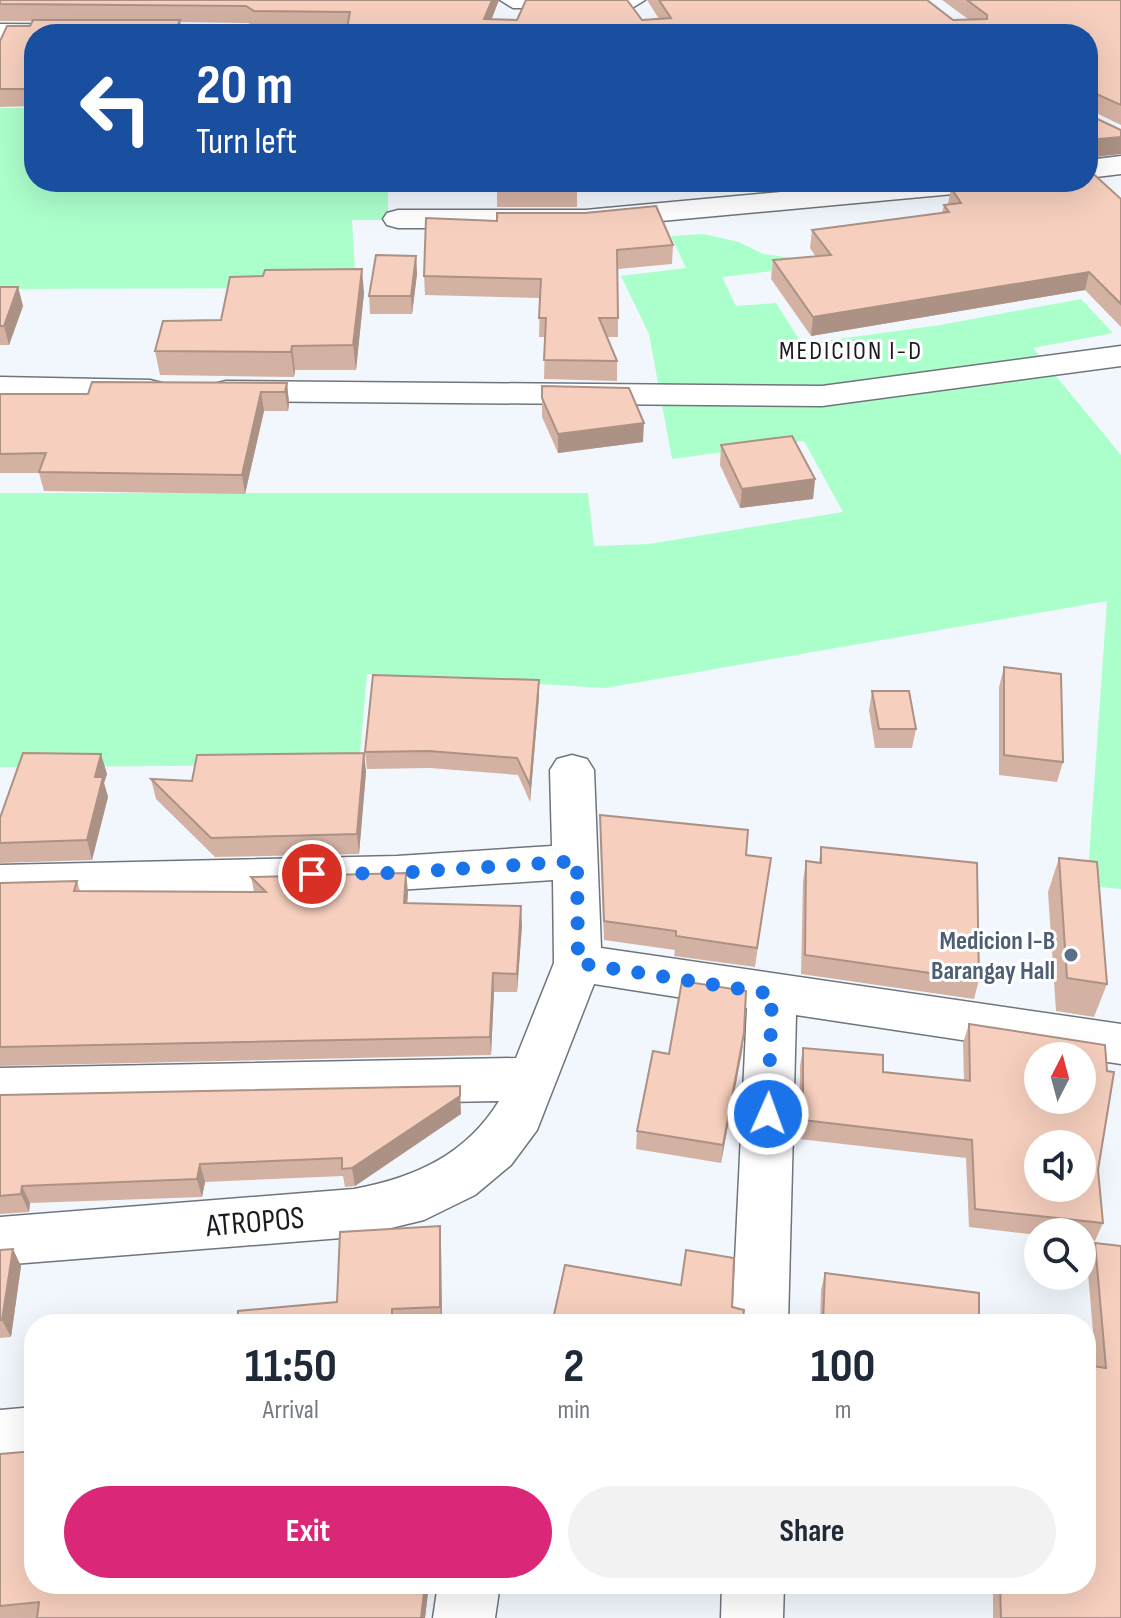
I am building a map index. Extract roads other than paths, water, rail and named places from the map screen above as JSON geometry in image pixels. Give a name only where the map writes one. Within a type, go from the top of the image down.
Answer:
[{"type":"street","points":[[508,24],[514,0],[632,0],[647,24]]},
{"type":"street","points":[[0,32],[24,32]]},
{"type":"street","points":[[1098,168],[1121,165]]},
{"type":"street","points":[[398,219],[452,207],[585,219],[672,195],[744,192]]},
{"type":"street","points":[[0,387],[571,392],[749,398],[822,396],[887,390],[1121,356]]},
{"type":"street","points":[[572,770],[578,963],[1121,1044]]},
{"type":"street","points":[[0,882],[397,873],[577,861]]},
{"type":"street","name":"ATROPOS","points":[[0,1241],[354,1213],[405,1203],[456,1179],[493,1149],[519,1115],[578,963]]},
{"type":"street","points":[[760,1314],[772,994]]},
{"type":"street","points":[[0,1089],[533,1079]]},
{"type":"street","points":[[0,1439],[24,1437]]},
{"type":"street","points":[[464,1618],[468,1594]]},
{"type":"street","points":[[752,1618],[753,1594]]},
{"type":"place","name":"Medicion I-B Barangay Hall","points":[[1071,955]]},
{"type":"district","name":"MEDICION I-D","points":[[851,350]]}]
